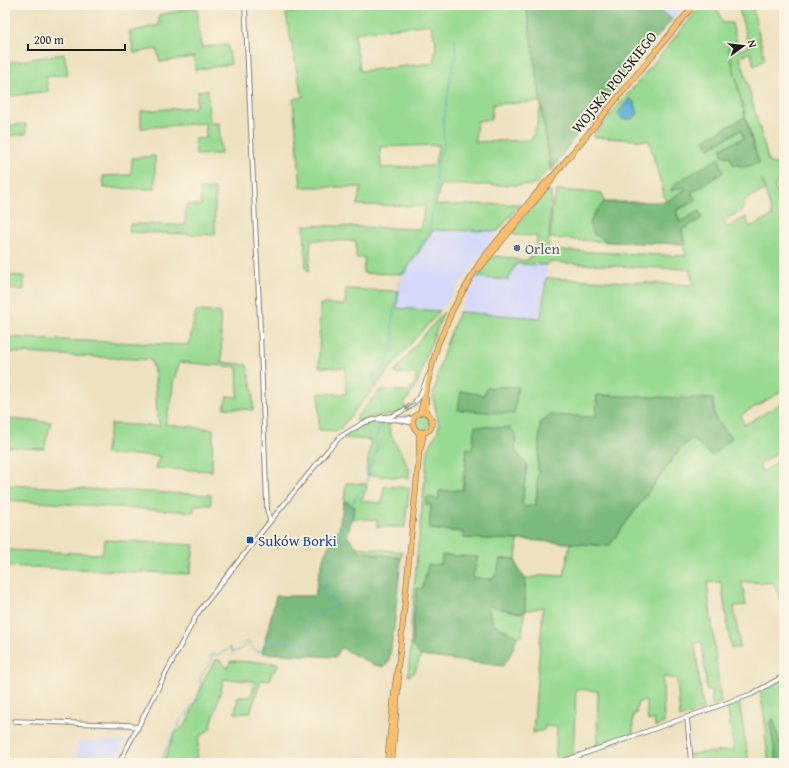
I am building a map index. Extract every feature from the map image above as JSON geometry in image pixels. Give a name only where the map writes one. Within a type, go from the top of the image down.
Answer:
[{"type":"main road","name":"WOJSKA POLSKIEGO","points":[[427,388],[438,344],[447,321],[480,262],[694,5]]},
{"type":"main road","points":[[420,412],[426,413],[431,417],[432,423],[430,429],[424,432],[418,431],[412,424],[413,418],[420,412],[427,388]]},
{"type":"main road","points":[[426,413],[427,388]]},
{"type":"main road","points":[[392,763],[400,652],[419,456],[418,431]]},
{"type":"main road","points":[[419,456],[424,432]]},
{"type":"main road","points":[[387,763],[400,652]]},
{"type":"street","points":[[245,5],[267,508],[270,520]]},
{"type":"street","points":[[128,763],[120,762],[190,626],[270,520],[340,437],[360,424],[392,416],[414,403],[420,396],[430,373]]},
{"type":"street","points":[[382,418],[413,418]]},
{"type":"street","points":[[396,419],[412,424]]},
{"type":"street","points":[[558,763],[752,694],[784,676]]},
{"type":"street","points":[[688,717],[691,763]]},
{"type":"street","points":[[15,721],[130,725],[138,728]]},
{"type":"shaded area","points":[[653,5],[686,5],[681,11],[679,10],[672,19]]},
{"type":"shaded area","points":[[433,230],[498,231],[440,311],[397,308],[399,291],[404,274]]},
{"type":"shaded area","points":[[516,264],[547,265],[541,318],[459,312],[477,277],[508,280]]},
{"type":"shaded area","points":[[77,741],[126,741],[115,763],[77,762]]},
{"type":"green space","points":[[293,5],[526,5],[541,102],[493,104],[491,119],[477,121],[475,142],[532,140],[541,105],[550,167],[535,185],[440,185],[436,205],[520,204],[498,231],[433,230],[404,274],[363,273],[365,258],[356,258],[356,241],[311,240],[309,271],[306,269],[304,225],[420,229],[425,206],[357,205],[361,187],[301,187],[293,99],[303,97],[286,14],[294,12]],"holes":[[[430,24],[436,42],[434,63],[360,71],[358,54],[356,53],[355,33]],[[439,145],[435,163],[432,166],[381,168],[380,147]]]},
{"type":"green space","points":[[526,5],[653,5],[672,19],[571,142],[551,172]]},
{"type":"green space","points":[[702,5],[717,5],[722,23],[732,23],[739,50],[749,47],[738,5],[767,5],[753,10],[765,60],[754,66],[751,53],[740,56],[769,163],[784,165],[784,176],[779,179],[775,186],[784,221],[784,390],[741,415],[744,425],[784,402],[784,448],[759,465],[763,472],[784,458],[784,598],[780,601],[774,583],[742,582],[746,605],[734,606],[740,648],[731,648],[721,582],[707,583],[721,703],[712,705],[711,689],[707,691],[702,642],[695,643],[703,709],[680,718],[677,679],[663,677],[664,723],[655,727],[654,719],[648,721],[646,701],[638,702],[636,714],[633,714],[633,735],[621,739],[621,741],[597,749],[598,691],[576,689],[573,756],[555,762],[557,727],[545,726],[544,730],[533,733],[543,607],[525,611],[525,579],[544,575],[564,576],[570,543],[609,546],[679,450],[692,438],[712,455],[720,449],[597,395],[596,418],[540,423],[536,505],[524,508],[522,504],[527,465],[515,451],[516,435],[472,449],[467,448],[462,490],[439,491],[439,499],[431,505],[429,529],[463,532],[464,538],[518,540],[516,559],[501,559],[497,573],[492,579],[473,578],[477,557],[441,564],[422,589],[417,589],[413,628],[413,646],[421,656],[414,673],[408,676],[417,554],[428,450],[439,425],[433,397],[446,345],[459,312],[541,318],[546,278],[694,285],[689,269],[548,262],[547,265],[516,264],[508,280],[477,277],[493,257],[497,256],[524,261],[536,252],[537,236],[516,235],[513,231],[548,189],[551,191],[551,201],[548,257],[549,250],[686,256],[682,230],[702,218],[699,212],[680,222],[676,211],[696,200],[691,193],[723,172],[684,186],[686,189],[666,202],[649,141],[592,137]],"holes":[[[728,46],[759,163],[744,167],[733,164],[730,157],[744,138],[741,130],[709,148],[704,140],[745,117]],[[762,179],[773,218],[772,216],[750,227],[746,217],[726,228],[724,220],[744,209],[743,201],[765,190]]]},
{"type":"green space","points":[[197,7],[201,47],[228,45],[231,64],[195,70],[194,57],[160,62],[157,49],[134,53],[129,32],[159,25],[159,15]]},
{"type":"green space","points":[[64,54],[68,74],[46,77],[48,91],[5,97],[5,63]]},
{"type":"green space","points":[[208,90],[209,123],[219,123],[221,154],[196,155],[195,139],[206,138],[205,123],[141,128],[141,111],[196,107],[198,91]]},
{"type":"green space","points":[[745,117],[759,163],[744,167],[733,164],[730,157],[722,155],[721,148],[744,138],[741,130],[709,148],[704,140]]},
{"type":"green space","points":[[26,124],[26,134],[5,136],[5,126]]},
{"type":"green space","points":[[155,156],[155,189],[104,188],[103,176],[131,175],[132,158]]},
{"type":"green space","points":[[719,158],[723,172],[691,193],[696,200],[676,211],[680,222],[699,211],[702,218],[682,230],[685,244],[608,242],[594,234],[589,225],[594,214],[604,202],[666,202],[686,189],[684,187],[671,191],[674,184]]},
{"type":"green space","points":[[200,189],[215,189],[215,235],[129,232],[130,224],[185,225],[186,205],[201,205]]},
{"type":"green space","points":[[558,190],[602,193],[604,202],[594,214],[594,234],[608,242],[550,238],[553,202]]},
{"type":"green space","points":[[5,275],[24,276],[24,290],[5,289]]},
{"type":"green space","points":[[346,289],[399,291],[397,308],[440,311],[338,431],[319,430],[319,393],[346,394],[345,368],[319,367],[320,304],[345,305]]},
{"type":"green space","points":[[196,311],[220,312],[222,362],[247,365],[253,393],[253,410],[224,408],[227,396],[238,397],[237,367],[179,362],[173,383],[172,395],[165,424],[213,429],[212,471],[155,468],[160,456],[105,454],[111,424],[160,426],[157,416],[155,375],[151,360],[5,352],[5,337],[189,345]]},
{"type":"green space","points":[[444,312],[427,353],[417,385],[404,404],[405,409],[394,414],[371,417],[357,422],[357,417],[380,390],[409,391],[414,384],[417,374],[394,373]]},
{"type":"green space","points":[[518,386],[514,414],[458,410],[461,391],[484,395],[487,388]]},
{"type":"green space","points":[[597,395],[713,399],[715,418],[732,438],[712,456],[692,438],[679,450],[609,546],[526,540],[463,538],[463,532],[429,529],[431,505],[426,505],[427,497],[439,499],[439,491],[463,490],[467,448],[472,449],[475,426],[510,428],[516,435],[515,451],[527,465],[522,504],[525,507],[536,505],[540,423],[549,415],[596,417]]},
{"type":"green space","points":[[422,414],[429,419],[430,422],[425,429],[422,430],[415,425],[414,422],[419,415]]},
{"type":"green space","points":[[5,419],[51,422],[44,449],[5,447]]},
{"type":"green space","points":[[372,422],[389,422],[390,433],[409,468],[409,478],[366,475],[371,440],[341,438],[363,425]]},
{"type":"green space","points":[[346,483],[367,484],[361,501],[382,503],[384,486],[409,488],[405,527],[377,527],[377,520],[352,518],[355,507],[344,501]]},
{"type":"green space","points":[[5,485],[211,495],[211,505],[195,505],[194,512],[5,500]]},
{"type":"green space","points":[[344,501],[355,507],[347,536],[360,551],[401,558],[394,629],[389,661],[385,667],[374,665],[341,648],[336,657],[262,653],[276,596],[315,596],[324,555],[339,528]]},
{"type":"green space","points":[[105,540],[194,545],[190,574],[5,566],[5,555],[8,550],[102,554]]},
{"type":"green space","points":[[357,547],[402,552],[401,558],[360,551]]},
{"type":"green space","points":[[442,555],[478,557],[473,578],[492,579],[497,573],[502,559],[516,559],[517,566],[525,579],[525,611],[520,613],[488,606],[493,624],[517,636],[512,652],[503,666],[421,656],[413,646],[413,628],[417,588],[422,589],[428,565],[441,564]]},
{"type":"green space","points":[[488,605],[520,613],[525,611],[522,636],[517,636],[493,624]]},
{"type":"green space","points":[[217,659],[227,668],[231,661],[278,663],[277,669],[272,672],[270,680],[261,680],[250,713],[235,713],[238,697],[249,697],[255,683],[253,681],[224,679],[210,729],[199,737],[196,763],[163,763],[174,735],[187,722],[206,675]]},
{"type":"green space","points":[[784,679],[784,743],[780,743],[770,724],[777,763],[769,763],[765,735],[767,734],[760,692]]},
{"type":"green space","points":[[739,701],[749,763],[691,763],[690,754],[734,750],[727,705]]},
{"type":"green space","points":[[773,718],[780,743],[784,743],[784,763],[777,763],[770,724]]},
{"type":"water","points":[[630,98],[635,103],[638,114],[633,119],[622,119],[617,114]]},
{"type":"waterway","points":[[382,416],[381,391],[372,381],[375,378],[375,371],[385,368],[395,339],[391,327],[401,274],[430,232],[436,191],[436,166],[444,145],[443,122],[453,65],[456,57],[455,38]]},
{"type":"waterway","points":[[161,763],[165,751],[180,721],[187,714],[191,706],[203,695],[200,679],[212,660],[210,655],[219,655],[230,647],[232,652],[239,650],[244,647],[244,643],[248,642],[257,652],[266,646],[265,641],[272,643],[282,641],[299,643],[309,642],[308,634],[311,622],[318,615],[336,606],[335,600],[326,597],[322,588],[326,585],[327,571],[331,570],[331,564],[336,556],[334,545],[338,541],[341,532],[352,514],[351,505],[367,481],[370,467],[378,447],[375,440],[381,425],[381,421]]},
{"type":"place","name":"Orlen","points":[[517,248]]},
{"type":"place","name":"Suków Borki","points":[[250,540]]}]
